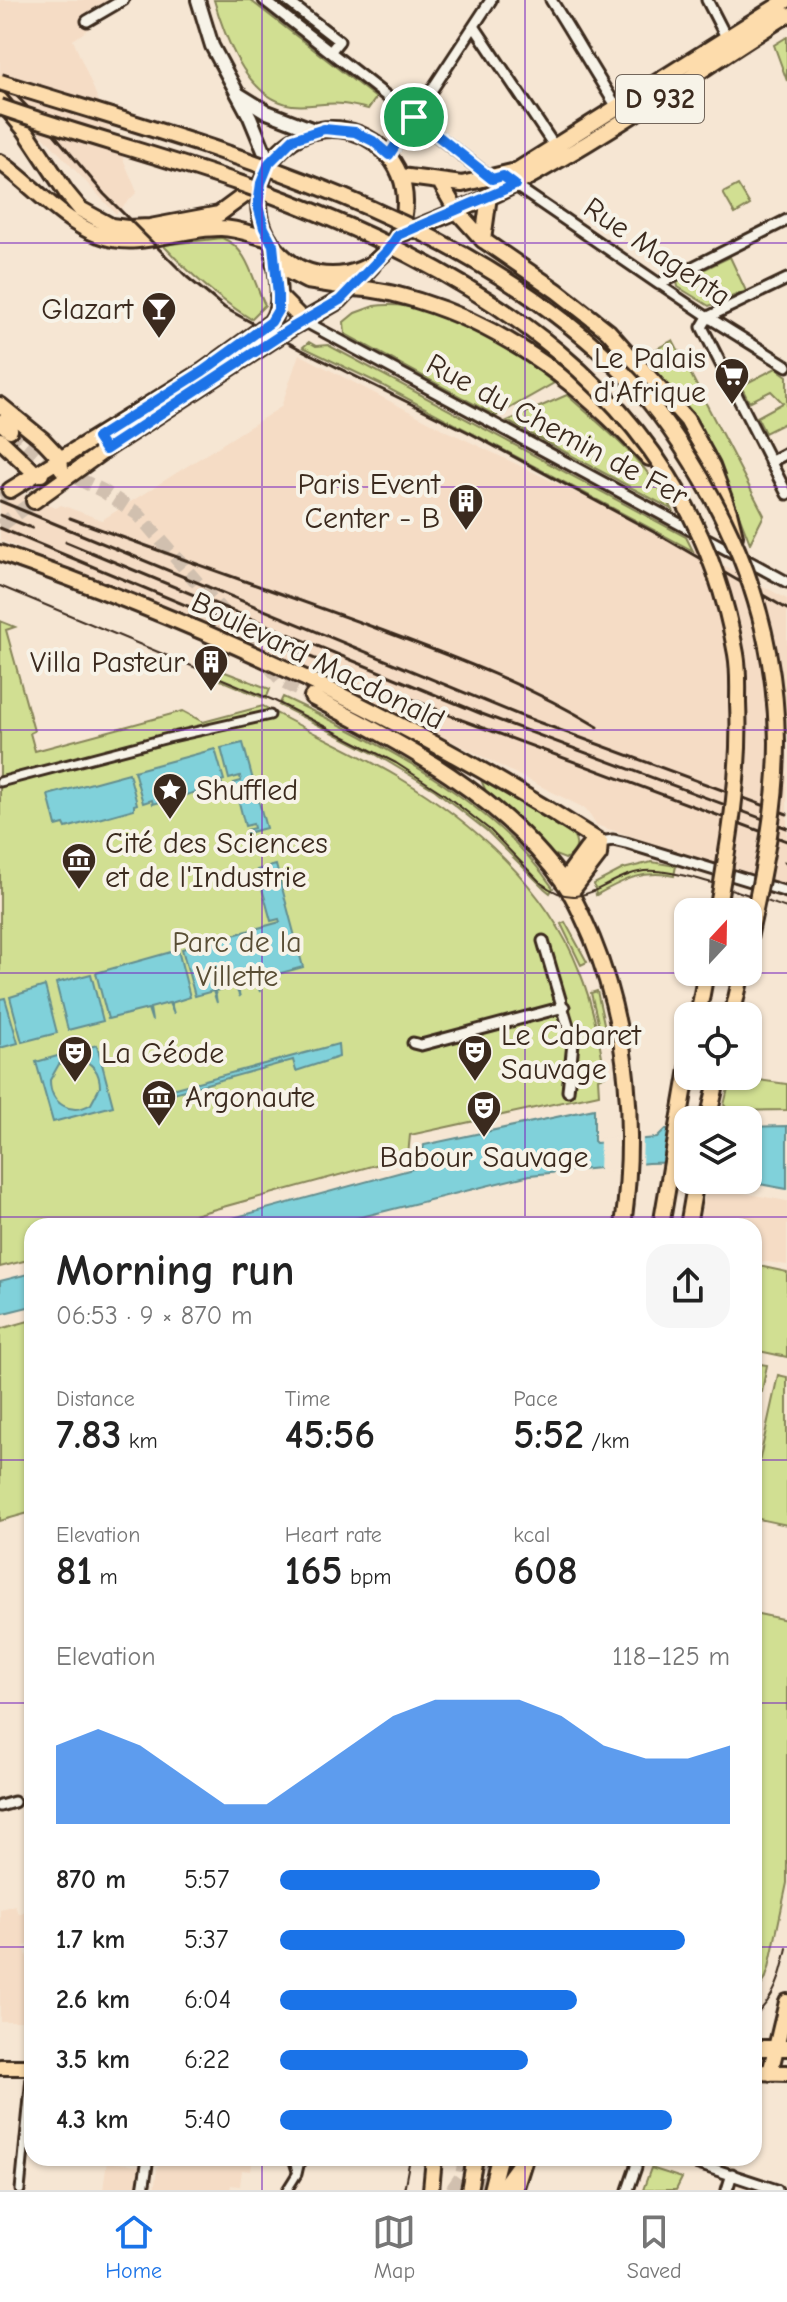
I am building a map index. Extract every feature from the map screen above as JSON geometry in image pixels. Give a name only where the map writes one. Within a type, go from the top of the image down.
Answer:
[{"type":"main road","points":[[198,0],[212,46],[269,163]]},
{"type":"main road","name":"D 932","points":[[514,179],[555,147],[787,0]]},
{"type":"main road","name":"D 932","points":[[514,179],[655,102],[787,15]]},
{"type":"main road","points":[[0,82],[293,177],[385,216],[505,280],[593,345],[647,400],[699,475],[739,552]]},
{"type":"main road","points":[[238,94],[267,112],[314,130]]},
{"type":"main road","points":[[0,100],[25,130],[80,209],[96,220],[119,228],[150,227],[219,214],[261,183]]},
{"type":"main road","points":[[0,107],[267,193],[333,220],[469,287],[530,328],[598,385],[634,426],[682,499],[714,572],[736,655],[739,728],[736,788],[719,898]]},
{"type":"main road","points":[[10,490],[60,458],[101,444],[340,300],[398,235],[405,210],[405,193],[401,176],[389,155],[373,141],[355,132],[334,128],[314,130],[284,146],[269,163],[261,183],[258,206],[271,242],[278,295],[278,310],[271,322],[101,444],[34,501]]},
{"type":"main road","points":[[24,179],[41,174],[46,161]]},
{"type":"main road","points":[[0,162],[79,225],[105,237],[132,241],[221,228],[271,242],[300,268],[322,274],[357,271],[377,260]]},
{"type":"main road","points":[[401,176],[462,184],[514,179]]},
{"type":"main road","points":[[398,235],[489,196],[514,179]]},
{"type":"main road","points":[[440,182],[456,210],[483,240],[608,331],[687,420],[712,466],[757,606],[769,660],[777,743],[774,806],[758,898]]},
{"type":"main road","points":[[483,240],[489,196]]},
{"type":"main road","points":[[274,264],[307,281],[379,289],[464,317],[509,339],[537,358],[640,449],[682,499]]},
{"type":"main road","points":[[278,295],[304,321]]},
{"type":"main road","points":[[0,405],[60,458],[61,480]]},
{"type":"main road","points":[[3,431],[14,452],[35,473],[61,480]]},
{"type":"main road","points":[[14,452],[32,431]]},
{"type":"main road","name":"Boulevard Macdonald","points":[[0,553],[74,579],[284,674],[509,785],[600,842]]},
{"type":"main road","name":"Boulevard Macdonald","points":[[312,697],[415,751],[456,780],[515,828],[567,888],[602,964],[616,1015],[626,1079],[629,1133],[624,1218]]},
{"type":"main road","points":[[567,888],[587,849],[600,842]]},
{"type":"main road","points":[[662,1218],[684,1090]]},
{"type":"main road","points":[[689,1218],[693,1194]]},
{"type":"main road","points":[[770,2073],[782,2048],[787,2002]]},
{"type":"main road","points":[[0,2067],[24,2067]]},
{"type":"main road","points":[[762,2072],[787,2073]]},
{"type":"main road","points":[[423,2190],[431,2166]]},
{"type":"main road","points":[[431,2190],[433,2166]]},
{"type":"main road","points":[[469,2190],[474,2166]]},
{"type":"main road","points":[[500,2166],[503,2189]]},
{"type":"main road","points":[[503,2189],[519,2166]]},
{"type":"street","points":[[87,21],[123,0]]},
{"type":"street","name":"Rue Magenta","points":[[264,0],[414,117],[514,179],[659,284],[787,366]]},
{"type":"street","points":[[286,0],[339,41],[330,52]]},
{"type":"street","points":[[389,155],[491,0]]},
{"type":"street","points":[[551,0],[588,58],[595,76],[617,107]]},
{"type":"street","points":[[707,0],[726,37]]},
{"type":"street","points":[[474,26],[555,147]]},
{"type":"street","points":[[659,284],[787,220]]},
{"type":"street","points":[[787,279],[708,317],[702,327],[787,494]]},
{"type":"street","name":"Rue du Chemin de Fer","points":[[304,321],[787,582]]},
{"type":"street","points":[[770,462],[787,453]]},
{"type":"street","points":[[770,462],[787,471]]},
{"type":"street","points":[[0,782],[16,774],[270,715]]},
{"type":"street","points":[[600,842],[613,840],[626,843],[787,892]]},
{"type":"street","points":[[543,941],[573,1043],[568,1091]]},
{"type":"street","points":[[413,1043],[421,1045],[564,1007]]},
{"type":"street","points":[[0,1806],[14,1802]]},
{"type":"street","points":[[20,2190],[24,2149]]},
{"type":"street","points":[[143,2190],[147,2166]]},
{"type":"street","points":[[287,2190],[297,2174],[297,2166]]},
{"type":"street","points":[[628,2190],[636,2166]]},
{"type":"street","points":[[706,2166],[777,2190]]},
{"type":"street","points":[[727,2190],[732,2174]]},
{"type":"shaded area","points":[[0,0],[108,0],[85,14],[89,29],[73,40],[137,192],[116,214],[0,90]]},
{"type":"shaded area","points":[[299,354],[447,431],[686,545],[787,599],[787,886],[596,825],[586,809],[322,676],[0,540],[0,486],[56,508],[61,505],[102,520],[281,407]]},
{"type":"shaded area","points":[[705,1194],[750,1194],[787,1201],[787,1265],[762,1261],[762,1218],[700,1218]]},
{"type":"shaded area","points":[[15,1905],[18,1914],[24,1912],[24,2021],[0,2021],[0,1909]]},
{"type":"shaded area","points":[[106,2166],[141,2167],[137,2190],[103,2190]]},
{"type":"shaded area","points":[[158,2166],[252,2166],[251,2171],[242,2170],[240,2186],[231,2185],[230,2190],[154,2190]]},
{"type":"green space","points":[[214,0],[250,0],[376,98],[368,109],[337,104],[292,105],[276,100],[251,79],[241,64]]},
{"type":"green space","points":[[787,37],[787,81],[774,45]]},
{"type":"green space","points":[[738,185],[750,205],[735,214],[723,193]]},
{"type":"green space","points":[[222,238],[244,258],[265,305],[251,319],[204,285],[163,245]]},
{"type":"green space","points":[[730,257],[746,291],[709,306],[678,287],[677,282]]},
{"type":"green space","points":[[398,305],[446,317],[493,340],[554,383],[496,416],[345,334],[344,322],[355,313],[374,306]]},
{"type":"green space","points":[[673,340],[764,515],[750,543],[714,451],[682,403],[641,357]]},
{"type":"green space","points":[[309,342],[316,346],[328,345],[686,537],[693,551],[380,384],[303,347]]},
{"type":"green space","points":[[776,368],[787,376],[787,422],[765,433],[757,417],[783,403],[771,391],[749,402],[741,386]]},
{"type":"green space","points":[[567,395],[638,462],[673,510],[507,421]]},
{"type":"green space","name":"Parc de la Villette","points":[[0,621],[15,627],[6,630],[34,731],[30,733],[35,751],[183,711],[203,722],[263,706],[381,768],[453,814],[504,859],[548,911],[579,970],[595,1022],[605,1076],[598,1078],[599,1094],[410,1135],[408,1156],[183,1218],[24,1218],[24,1261],[0,1267]]},
{"type":"green space","points":[[217,669],[270,689],[266,699],[213,677]]},
{"type":"green space","points":[[283,697],[394,754],[466,800],[528,856],[553,888],[550,893],[487,831],[435,790],[375,754],[279,705]]},
{"type":"green space","points":[[479,775],[573,836],[576,843],[574,852],[565,859],[552,854],[487,794]]},
{"type":"green space","points":[[652,862],[676,866],[674,876],[642,875],[596,895],[594,884],[623,869]]},
{"type":"green space","points":[[565,922],[587,962],[581,965],[561,924]]},
{"type":"green space","points":[[597,991],[608,1042],[603,1043],[591,993]]},
{"type":"green space","points":[[762,1080],[787,1084],[787,1110],[762,1110],[762,1106],[724,1105],[728,1090],[762,1090]]},
{"type":"green space","points":[[762,1267],[787,1272],[787,1357],[762,1352]]},
{"type":"green space","points":[[24,1322],[24,1514],[0,1521],[0,1329]]},
{"type":"green space","points":[[762,1364],[767,1365],[762,1392]]},
{"type":"green space","points":[[778,1375],[787,1377],[787,1525],[762,1520],[762,1448]]},
{"type":"green space","points":[[762,1615],[787,1620],[787,1883],[762,1984]]},
{"type":"green space","points":[[651,2168],[682,2178],[676,2190],[643,2190]]},
{"type":"water","points":[[243,743],[266,828],[247,833],[246,830],[254,828],[253,824],[245,826],[234,783],[241,781],[240,776],[229,779],[221,748]]},
{"type":"water","points":[[215,749],[224,780],[221,781],[222,785],[153,804],[152,800],[143,803],[134,771]]},
{"type":"water","points":[[129,773],[137,804],[134,809],[66,828],[64,824],[56,826],[48,795]]},
{"type":"water","points":[[276,865],[303,967],[259,979],[260,992],[256,980],[237,985],[240,997],[235,986],[215,991],[217,1003],[213,991],[195,996],[182,949],[280,922],[279,919],[271,921],[259,877],[267,875],[257,870]]},
{"type":"water","points":[[178,950],[190,997],[171,1003],[174,1014],[169,1003],[150,1008],[152,1021],[148,1009],[108,1019],[96,973]]},
{"type":"water","points":[[91,974],[103,1021],[68,1030],[56,983]]},
{"type":"water","points":[[45,986],[57,1033],[22,1042],[10,997]]},
{"type":"water","points":[[5,998],[18,1043],[0,1048],[0,999]]},
{"type":"water","points":[[338,1044],[339,1057],[296,1071],[293,1060],[159,1097],[160,1104],[145,1108],[142,1097]]},
{"type":"water","points":[[97,1045],[113,1106],[53,1122],[36,1062]],"holes":[[[77,1059],[94,1068],[100,1087],[91,1104],[76,1109],[63,1106],[58,1101],[50,1080],[59,1064]]]},
{"type":"water","points":[[594,1109],[596,1143],[657,1138],[666,1129],[674,1129],[674,1162],[530,1175],[357,1218],[233,1218],[420,1167],[424,1145]]},
{"type":"water","points":[[787,1126],[787,1189],[762,1184],[762,1127]]},
{"type":"water","points":[[24,1275],[24,1308],[0,1314],[0,1281]]},
{"type":"pier","points":[[643,1135],[642,1168],[599,1172],[600,1139]]},
{"type":"tunnel","points":[[10,430],[50,465],[103,491],[138,514],[283,682],[312,697]]},
{"type":"tunnel","points":[[0,497],[10,490]]},
{"type":"tunnel","points":[[0,526],[34,501]]},
{"type":"tunnel","points":[[452,2190],[462,2176],[464,2166]]},
{"type":"tunnel","points":[[480,2190],[484,2166]]},
{"type":"tram line","points":[[0,586],[273,700],[396,763],[444,794],[490,830],[541,883],[556,892],[569,896],[582,895],[630,874],[658,871],[715,884],[787,908]]},
{"type":"tram line","points":[[762,2008],[773,1993],[787,1948]]},
{"type":"tram line","points":[[404,2190],[408,2166]]},
{"type":"railway","points":[[0,79],[54,134],[104,194],[187,277],[225,308],[300,349],[468,432],[661,536],[787,609]]},
{"type":"railway","points":[[0,501],[519,715],[787,814]]},
{"type":"railway","points":[[0,515],[32,528]]},
{"type":"railway","points":[[70,518],[464,662],[546,698],[598,727]]},
{"type":"railway","points":[[0,528],[462,720],[787,841]]},
{"type":"railway","points":[[66,542],[482,714],[787,828]]},
{"type":"place","name":"Glazart","points":[[159,340]]},
{"type":"place","name":"Le Palais d'Afrique","points":[[732,406]]},
{"type":"place","name":"Paris Event Center - B","points":[[466,532]]},
{"type":"place","name":"Villa Pasteur","points":[[211,693]]},
{"type":"place","name":"Shuffled","points":[[170,821]]},
{"type":"place","name":"Cité des Sciences et de l'Industrie","points":[[79,891]]},
{"type":"place","name":"Le Cabaret Sauvage","points":[[475,1083]]},
{"type":"place","name":"La Géode","points":[[75,1084]]},
{"type":"place","name":"Argonaute","points":[[159,1128]]},
{"type":"place","name":"Babour Sauvage","points":[[484,1139]]},
{"type":"route","points":[[414,117],[492,179],[503,176],[515,185],[398,235],[387,251],[340,300],[293,327],[105,450],[97,438],[203,371],[277,315],[273,245],[258,206],[261,183],[276,154],[303,134],[334,128],[364,136],[389,155],[414,117]]}]
